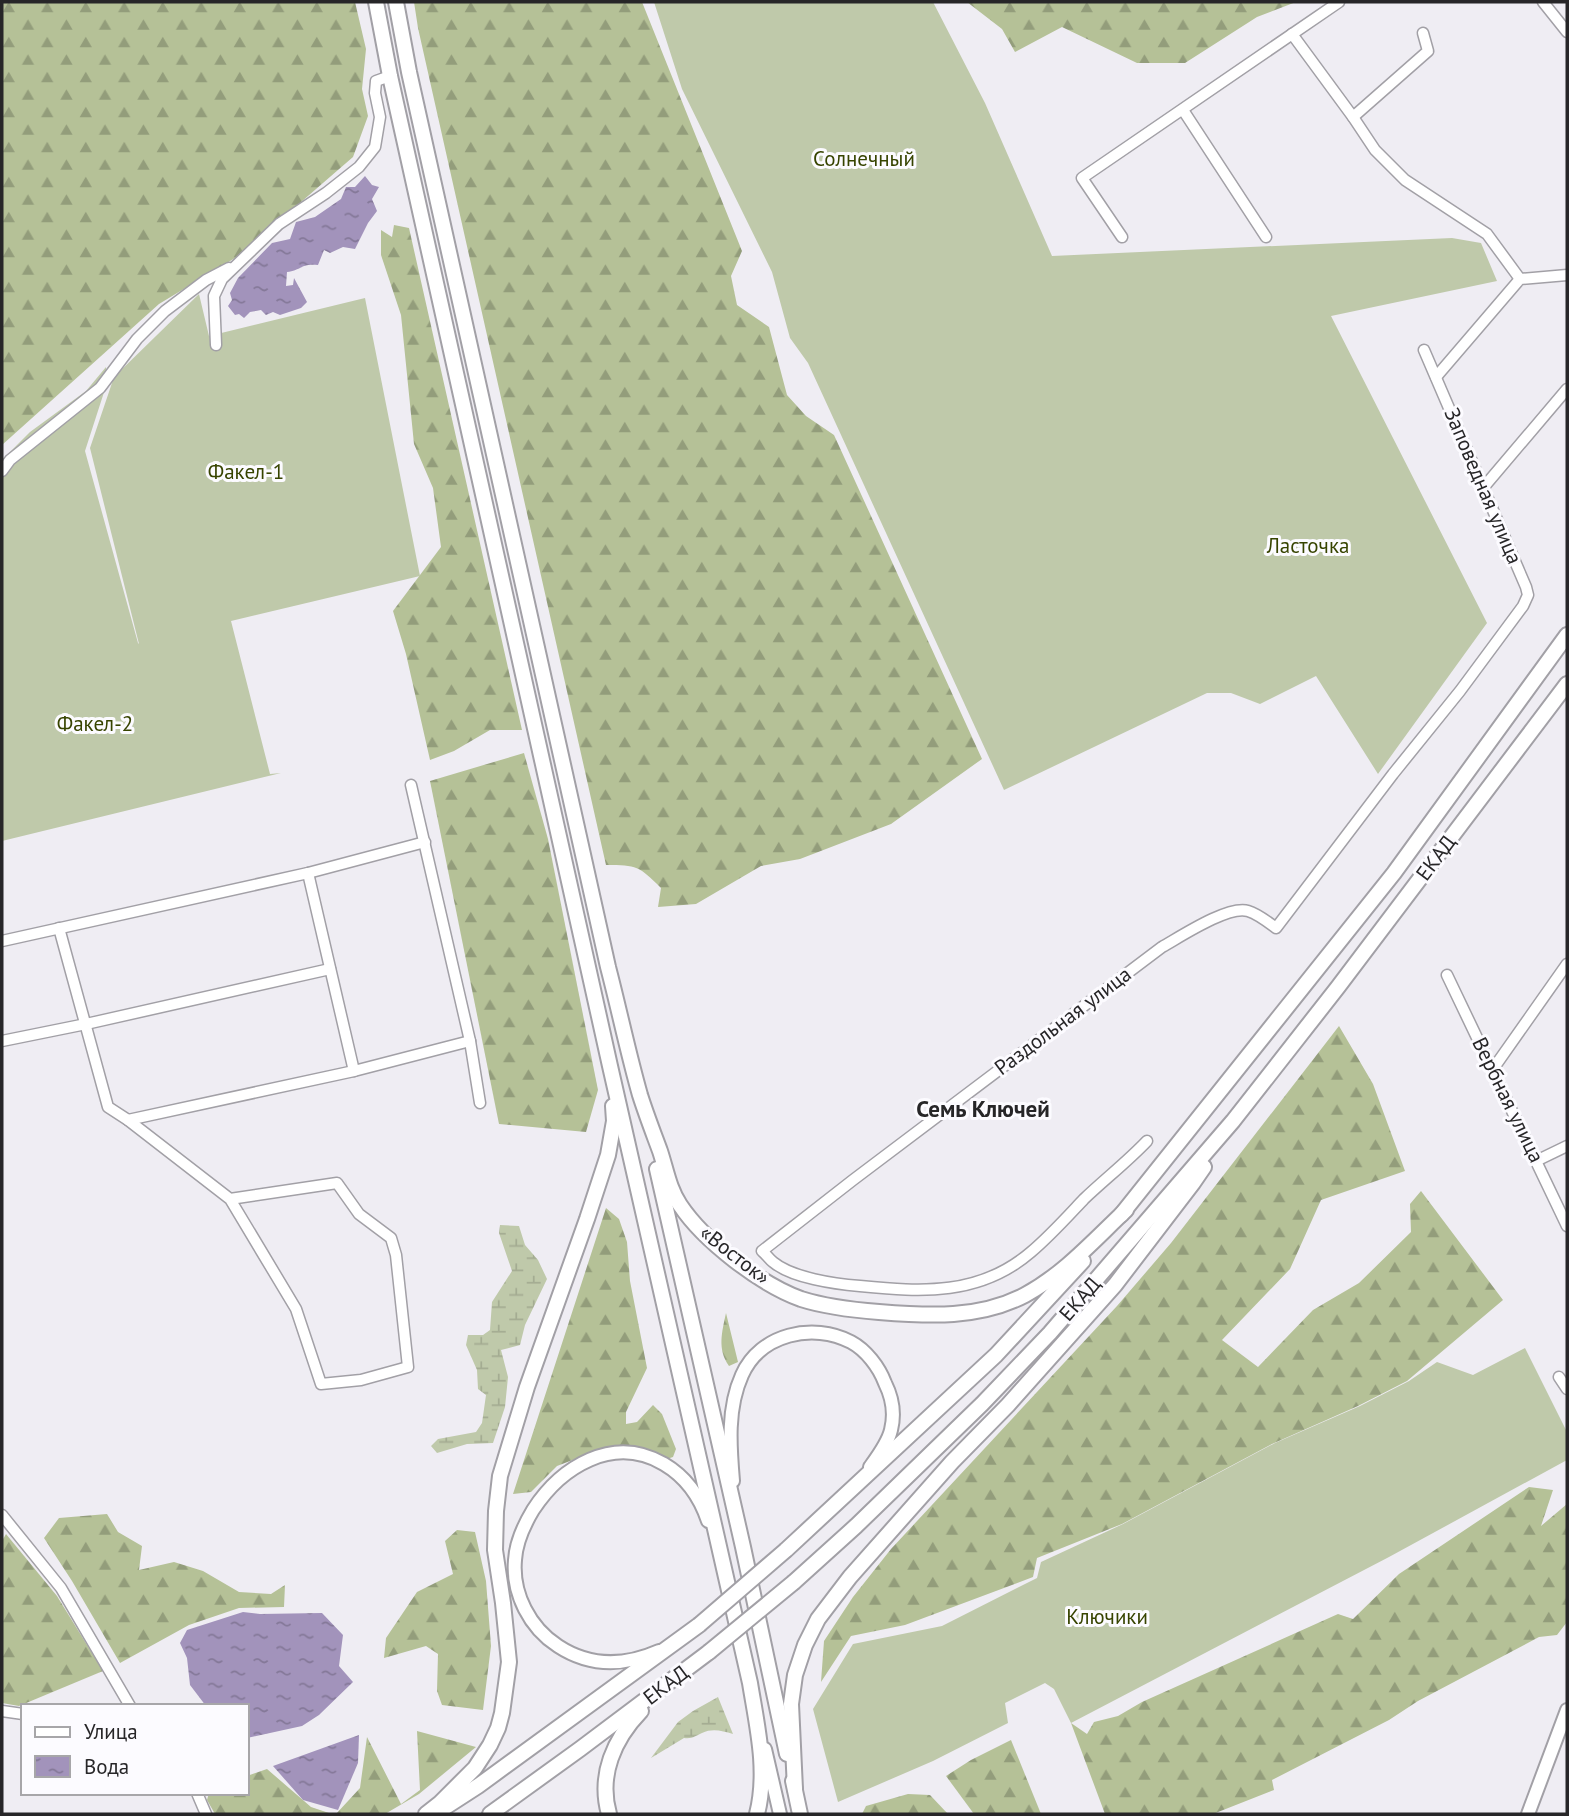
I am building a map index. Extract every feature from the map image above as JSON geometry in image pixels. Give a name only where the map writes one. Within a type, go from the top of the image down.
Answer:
[{"type":"highway","points":[[376,2],[390,76],[610,1066],[750,1684],[760,1740],[762,1773],[757,1814]]},
{"type":"highway","name":"«Восток»","points":[[396,2],[411,84],[608,967],[640,1096],[679,1204],[696,1225],[738,1262],[771,1285],[800,1298],[825,1306],[860,1311],[945,1316],[970,1313],[1023,1296],[1067,1266],[1126,1210]]},
{"type":"highway","name":"ЕКАД","points":[[434,1814],[478,1786],[699,1625],[829,1511],[996,1355],[1068,1279],[1126,1210],[1394,873],[1567,635]]},
{"type":"highway","name":"ЕКАД","points":[[490,1814],[663,1688],[794,1582],[982,1404],[1050,1333],[1233,1121],[1567,684]]},
{"type":"highway","points":[[426,1814],[475,1768],[490,1745],[502,1713],[509,1662],[495,1550],[500,1476],[527,1387],[608,1155],[614,1121],[610,1066]]},
{"type":"highway","points":[[640,1096],[743,1547],[800,1814]]},
{"type":"highway","points":[[794,1789],[791,1704],[805,1646],[818,1619],[850,1577],[944,1472],[1009,1405],[1115,1285],[1193,1183],[1233,1121]]},
{"type":"highway","points":[[609,1814],[605,1794],[606,1773],[618,1740],[663,1688]]},
{"type":"main road","points":[[743,1547],[734,1498],[731,1458],[733,1407],[745,1368],[752,1357],[768,1345],[798,1334],[830,1334],[853,1343],[879,1370],[891,1400],[891,1428],[878,1455],[857,1485]]},
{"type":"main road","points":[[684,1637],[651,1654],[631,1661],[615,1662],[584,1659],[550,1640],[526,1612],[517,1589],[514,1560],[528,1519],[553,1484],[577,1465],[606,1454],[643,1455],[671,1468],[686,1481],[707,1517],[722,1565]]},
{"type":"main road","points":[[750,1684],[780,1814]]},
{"type":"main road","points":[[1528,1814],[1567,1710]]},
{"type":"street","points":[[1122,237],[1082,178],[1339,2]]},
{"type":"street","points":[[1544,2],[1567,32]]},
{"type":"street","points":[[1353,117],[1428,51],[1423,33]]},
{"type":"street","points":[[1292,34],[1375,150],[1405,180],[1486,234],[1520,279]]},
{"type":"street","points":[[216,345],[214,296],[222,279],[279,224],[326,193],[367,158],[375,147],[380,117],[375,93],[376,81],[390,76]]},
{"type":"street","points":[[1183,110],[1266,237]]},
{"type":"street","points":[[2,471],[10,460],[100,388],[137,339],[165,311],[206,280],[242,261]]},
{"type":"street","points":[[1436,377],[1520,279],[1567,275]]},
{"type":"street","name":"Заповедная улица","points":[[1276,928],[1460,691],[1523,606],[1528,595],[1424,350]]},
{"type":"street","points":[[1483,488],[1567,389]]},
{"type":"street","points":[[411,785],[470,1041],[480,1103]]},
{"type":"street","points":[[2,941],[308,873],[425,842]]},
{"type":"street","points":[[308,873],[354,1071]]},
{"type":"street","name":"Раздольная улица","points":[[1146,1141],[1031,1252],[1004,1271],[971,1284],[946,1290],[908,1291],[836,1284],[806,1277],[775,1264],[762,1251],[1162,947],[1211,919],[1236,910],[1246,910],[1276,928]]},
{"type":"street","points":[[59,928],[108,1107],[230,1199],[296,1309],[321,1384],[361,1380],[408,1367],[396,1255],[391,1238],[359,1214],[337,1183],[230,1199]]},
{"type":"street","points":[[1493,1069],[1567,964]]},
{"type":"street","points":[[2,1041],[330,969]]},
{"type":"street","name":"Вербная улица","points":[[1447,975],[1567,1226]]},
{"type":"street","points":[[128,1120],[354,1071],[470,1041]]},
{"type":"street","points":[[1536,1161],[1567,1146]]},
{"type":"street","points":[[1559,1377],[1567,1389]]},
{"type":"street","points":[[2,1515],[61,1588],[129,1704]]},
{"type":"street","points":[[2,1711],[21,1714]]},
{"type":"street","points":[[198,1795],[206,1814]]},
{"type":"green space","points":[[2,2],[355,2],[366,49],[362,89],[368,116],[353,157],[240,255],[159,304],[2,445]]},
{"type":"green space","points":[[414,2],[642,2],[742,251],[731,276],[737,305],[769,327],[787,395],[806,416],[834,435],[982,759],[891,824],[800,859],[761,866],[696,904],[658,907],[661,888],[647,875],[631,866],[606,865]]},
{"type":"green space","name":"Солнечный","points":[[654,2],[933,2],[985,103],[1052,256],[1452,238],[1481,243],[1497,281],[1331,316],[1487,623],[1378,774],[1316,676],[1260,704],[1231,693],[1207,693],[1004,790],[808,363],[790,338],[772,272],[682,89]]},
{"type":"green space","points":[[967,2],[1296,2],[1257,17],[1185,63],[1137,63],[1062,27],[1015,52],[1002,29]]},
{"type":"green space","points":[[394,225],[409,228],[522,730],[490,730],[454,751],[430,760],[406,654],[393,611],[441,547],[433,488],[414,444],[401,315],[381,255],[381,230],[392,237]]},
{"type":"green space","points":[[199,294],[209,336],[365,298],[420,576],[231,621],[270,774],[281,773],[2,841],[2,460],[30,432],[86,391],[106,367],[107,383],[85,451],[139,644],[90,448],[114,377]]},
{"type":"green space","points":[[524,753],[548,839],[598,1090],[586,1132],[499,1124],[430,781]]},
{"type":"green space","points":[[1339,1026],[1373,1084],[1405,1171],[1321,1200],[1290,1269],[1222,1340],[1258,1367],[1313,1310],[1359,1283],[1411,1232],[1410,1204],[1421,1191],[1503,1300],[1407,1381],[1272,1444],[1122,1524],[1037,1558],[1033,1577],[905,1625],[851,1636],[821,1682],[824,1641],[853,1597],[891,1549],[1117,1306],[1171,1243]]},
{"type":"green space","points":[[606,1208],[619,1219],[627,1242],[630,1281],[647,1368],[626,1412],[626,1424],[637,1422],[653,1405],[662,1414],[676,1449],[673,1457],[664,1460],[657,1452],[609,1446],[557,1466],[531,1492],[513,1494]]},
{"type":"green space","points":[[500,1225],[519,1226],[525,1245],[538,1260],[547,1279],[525,1325],[520,1345],[501,1350],[508,1377],[505,1407],[493,1443],[467,1444],[437,1453],[431,1446],[438,1439],[476,1432],[482,1423],[486,1395],[478,1389],[477,1370],[466,1345],[468,1335],[483,1335],[490,1330],[492,1302],[512,1271],[499,1233]]},
{"type":"green space","points":[[726,1313],[738,1362],[729,1366],[722,1347]]},
{"type":"green space","name":"Ключики","points":[[1525,1348],[1567,1432],[1567,1460],[1389,1557],[1071,1723],[1054,1689],[1045,1683],[1005,1703],[1008,1723],[933,1761],[838,1802],[813,1709],[853,1644],[942,1626],[1037,1578],[1041,1562],[1123,1524],[1275,1443],[1360,1406],[1409,1381],[1437,1362],[1473,1375]]},
{"type":"green space","points":[[1529,1487],[1553,1490],[1541,1526],[1567,1504],[1567,1622],[1557,1635],[1539,1637],[1418,1701],[1389,1720],[1272,1780],[1274,1790],[1213,1814],[1105,1814],[1071,1723],[1087,1734],[1094,1722],[1118,1716],[1142,1702],[1338,1614],[1353,1619],[1399,1574]]},
{"type":"green space","points":[[107,1514],[118,1532],[142,1546],[139,1570],[174,1562],[203,1571],[239,1592],[271,1594],[285,1585],[284,1607],[239,1608],[189,1625],[120,1663],[44,1538],[59,1518]]},
{"type":"green space","points":[[457,1530],[475,1532],[486,1581],[491,1646],[483,1710],[442,1705],[437,1691],[438,1654],[426,1646],[384,1658],[386,1638],[417,1592],[453,1574],[445,1541]]},
{"type":"green space","points":[[6,1534],[57,1596],[103,1671],[19,1706],[2,1703],[2,1541]]},
{"type":"green space","points":[[718,1697],[733,1734],[706,1731],[692,1738],[684,1738],[651,1758],[678,1722]]},
{"type":"green space","points":[[417,1731],[476,1747],[419,1794],[385,1814],[336,1814],[360,1788],[367,1737],[401,1804],[420,1790]]},
{"type":"green space","points":[[1011,1740],[1041,1814],[974,1814],[946,1776]]},
{"type":"green space","points":[[267,1769],[311,1807],[332,1814],[215,1814],[207,1800],[208,1795],[248,1795],[248,1776]]},
{"type":"green space","points":[[908,1794],[930,1795],[948,1814],[862,1814],[866,1806]]},
{"type":"water","points":[[365,176],[372,185],[379,187],[372,199],[377,211],[355,249],[343,247],[330,253],[324,250],[318,265],[308,265],[287,272],[286,286],[293,285],[294,278],[307,302],[301,308],[280,315],[273,312],[266,315],[261,310],[250,312],[244,318],[239,314],[235,315],[228,306],[232,300],[230,293],[238,278],[272,243],[290,239],[296,222],[315,217],[341,199],[346,187],[355,187]]},
{"type":"water","points":[[243,1612],[322,1613],[343,1635],[339,1666],[353,1682],[319,1715],[302,1726],[248,1738],[248,1704],[204,1704],[190,1685],[187,1658],[180,1643],[187,1630]]},
{"type":"water","points":[[359,1735],[358,1763],[338,1810],[303,1800],[273,1766]]},
{"type":"district","name":"Семь Ключей","points":[[983,1109]]},
{"type":"park label","name":"Факел-1","points":[[246,472]]},
{"type":"park label","name":"Ласточка","points":[[1308,546]]},
{"type":"park label","name":"Факел-2","points":[[95,724]]}]
